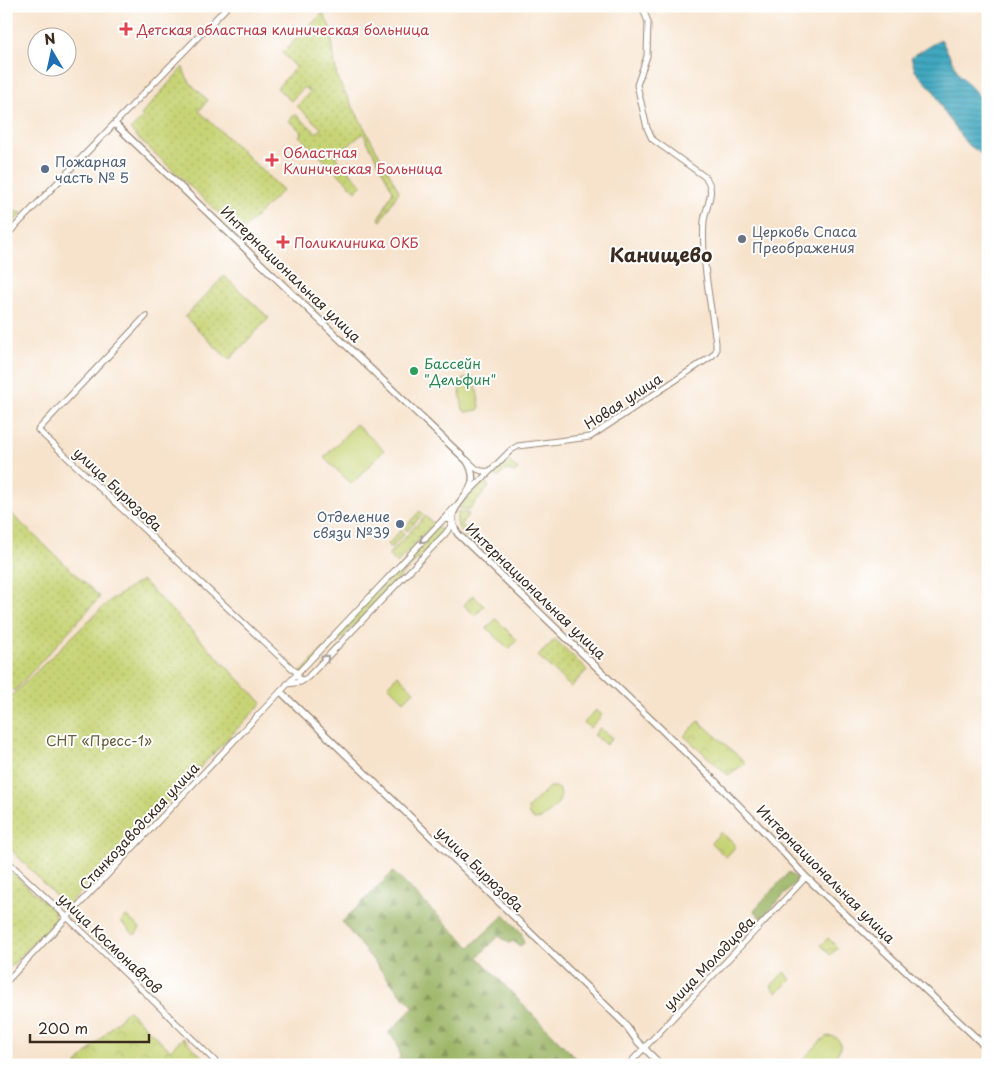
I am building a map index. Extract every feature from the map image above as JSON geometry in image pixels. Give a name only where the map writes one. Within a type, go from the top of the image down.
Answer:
[{"type":"main road","name":"Интернациональная улица","points":[[115,124],[462,455],[470,467],[472,481],[467,494],[457,505],[452,516],[452,522],[458,534],[713,779],[758,824],[806,877],[988,1049]]},
{"type":"main road","name":"улица Бирюзова","points":[[280,692],[624,1023],[662,1065]]},
{"type":"street","points":[[6,236],[228,6]]},
{"type":"street","name":"Новая улица","points":[[467,494],[511,450],[518,446],[590,437],[712,356],[716,351],[704,245],[704,220],[711,192],[708,181],[652,139],[647,128],[637,85],[647,56],[648,22],[642,6]]},
{"type":"street","name":"улица Бирюзова","points":[[146,316],[38,430],[297,673]]},
{"type":"street","points":[[462,455],[478,470],[483,472],[490,471]]},
{"type":"street","name":"Станкозаводская улица","points":[[6,982],[457,505]]},
{"type":"street","points":[[287,684],[303,680],[445,534],[452,522],[448,519],[442,521]]},
{"type":"street","points":[[445,534],[451,532],[458,534]]},
{"type":"street","points":[[297,673],[299,679],[303,680]]},
{"type":"street","name":"улица Космонавтов","points":[[6,860],[165,1010],[220,1065]]},
{"type":"street","name":"улица Молодцова","points":[[628,1065],[806,877]]},
{"type":"green space","points":[[323,13],[330,27],[337,78],[399,191],[381,221],[379,219],[393,191],[363,133],[335,157],[362,185],[356,191],[299,136],[302,132],[289,121],[295,114],[317,133],[321,128],[297,106],[310,92],[304,87],[291,101],[277,88],[296,67],[282,53]]},
{"type":"green space","points":[[183,67],[190,82],[208,100],[199,111],[283,190],[240,233],[130,130],[143,117],[141,115]]},
{"type":"green space","points":[[13,211],[22,213],[6,230],[6,218]]},
{"type":"green space","points":[[224,276],[269,318],[229,360],[185,317]]},
{"type":"green space","points":[[472,377],[475,380],[480,407],[478,410],[466,412],[463,410],[458,381]]},
{"type":"green space","points":[[356,424],[384,450],[352,484],[324,458]]},
{"type":"green space","points":[[506,459],[518,470],[515,473],[509,470],[505,471],[498,478],[492,472]]},
{"type":"green space","points":[[483,482],[489,487],[469,510],[459,508]]},
{"type":"green space","points":[[6,509],[100,597],[14,691],[6,684]]},
{"type":"green space","points":[[420,511],[423,514],[407,531],[404,528]]},
{"type":"green space","points":[[458,511],[469,514],[461,524],[483,545],[476,547],[461,532],[457,522]]},
{"type":"green space","points":[[425,516],[434,524],[397,563],[388,555]]},
{"type":"green space","points":[[438,527],[443,532],[303,679],[299,675]]},
{"type":"green space","points":[[401,530],[404,534],[391,548],[388,544]]},
{"type":"green space","name":"СНТ «Пресс-1»","points":[[142,580],[262,703],[66,907],[6,844],[6,701],[108,602]]},
{"type":"green space","points":[[473,595],[484,606],[475,616],[464,605]]},
{"type":"green space","points":[[496,619],[517,640],[509,649],[487,628]]},
{"type":"green space","points":[[555,639],[587,670],[571,687],[538,656]]},
{"type":"green space","points":[[398,675],[414,691],[404,701],[388,685]]},
{"type":"green space","points":[[596,710],[602,715],[590,728],[584,723]]},
{"type":"green space","points":[[699,721],[746,763],[728,775],[684,736]]},
{"type":"green space","points":[[600,728],[612,738],[606,745],[594,735]]},
{"type":"green space","points":[[549,787],[556,787],[560,790],[560,799],[541,819],[534,820],[529,815],[528,808]]},
{"type":"green space","points":[[721,832],[736,846],[726,857],[711,843]]},
{"type":"green space","points":[[6,867],[55,912],[55,920],[6,972]]},
{"type":"green space","points":[[393,872],[470,947],[504,915],[521,932],[524,943],[520,946],[513,941],[509,943],[499,936],[478,957],[583,1065],[398,1065],[400,1055],[397,1042],[388,1033],[414,1007],[397,990],[342,922]]},
{"type":"green space","points":[[789,872],[798,880],[761,919],[754,910]]},
{"type":"green space","points":[[126,916],[140,928],[135,935],[121,922]]},
{"type":"green space","points":[[828,938],[838,948],[830,955],[821,945]]},
{"type":"green space","points":[[784,972],[791,979],[777,993],[771,986]]},
{"type":"green space","points":[[128,1010],[170,1050],[183,1038],[211,1065],[76,1065]]},
{"type":"green space","points":[[832,1036],[838,1039],[840,1047],[838,1053],[827,1065],[802,1065],[802,1060],[825,1037]]},
{"type":"water","points":[[941,39],[959,74],[988,106],[988,159],[966,143],[944,112],[934,91],[915,71],[911,57]]},
{"type":"place","name":"Детская областная клиническая больница","points":[[126,29]]},
{"type":"place","name":"Областная Клиническая Больница","points":[[272,160]]},
{"type":"place","name":"Пожарная часть № 5","points":[[45,169]]},
{"type":"place","name":"Церковь Спаса Преображения","points":[[742,239]]},
{"type":"place","name":"Поликлиника ОКБ","points":[[283,242]]},
{"type":"place","name":"Бассейн \"Дельфин\"","points":[[414,371]]},
{"type":"place","name":"Отделение связи №39","points":[[400,524]]},
{"type":"district","name":"Канищево","points":[[661,254]]}]
